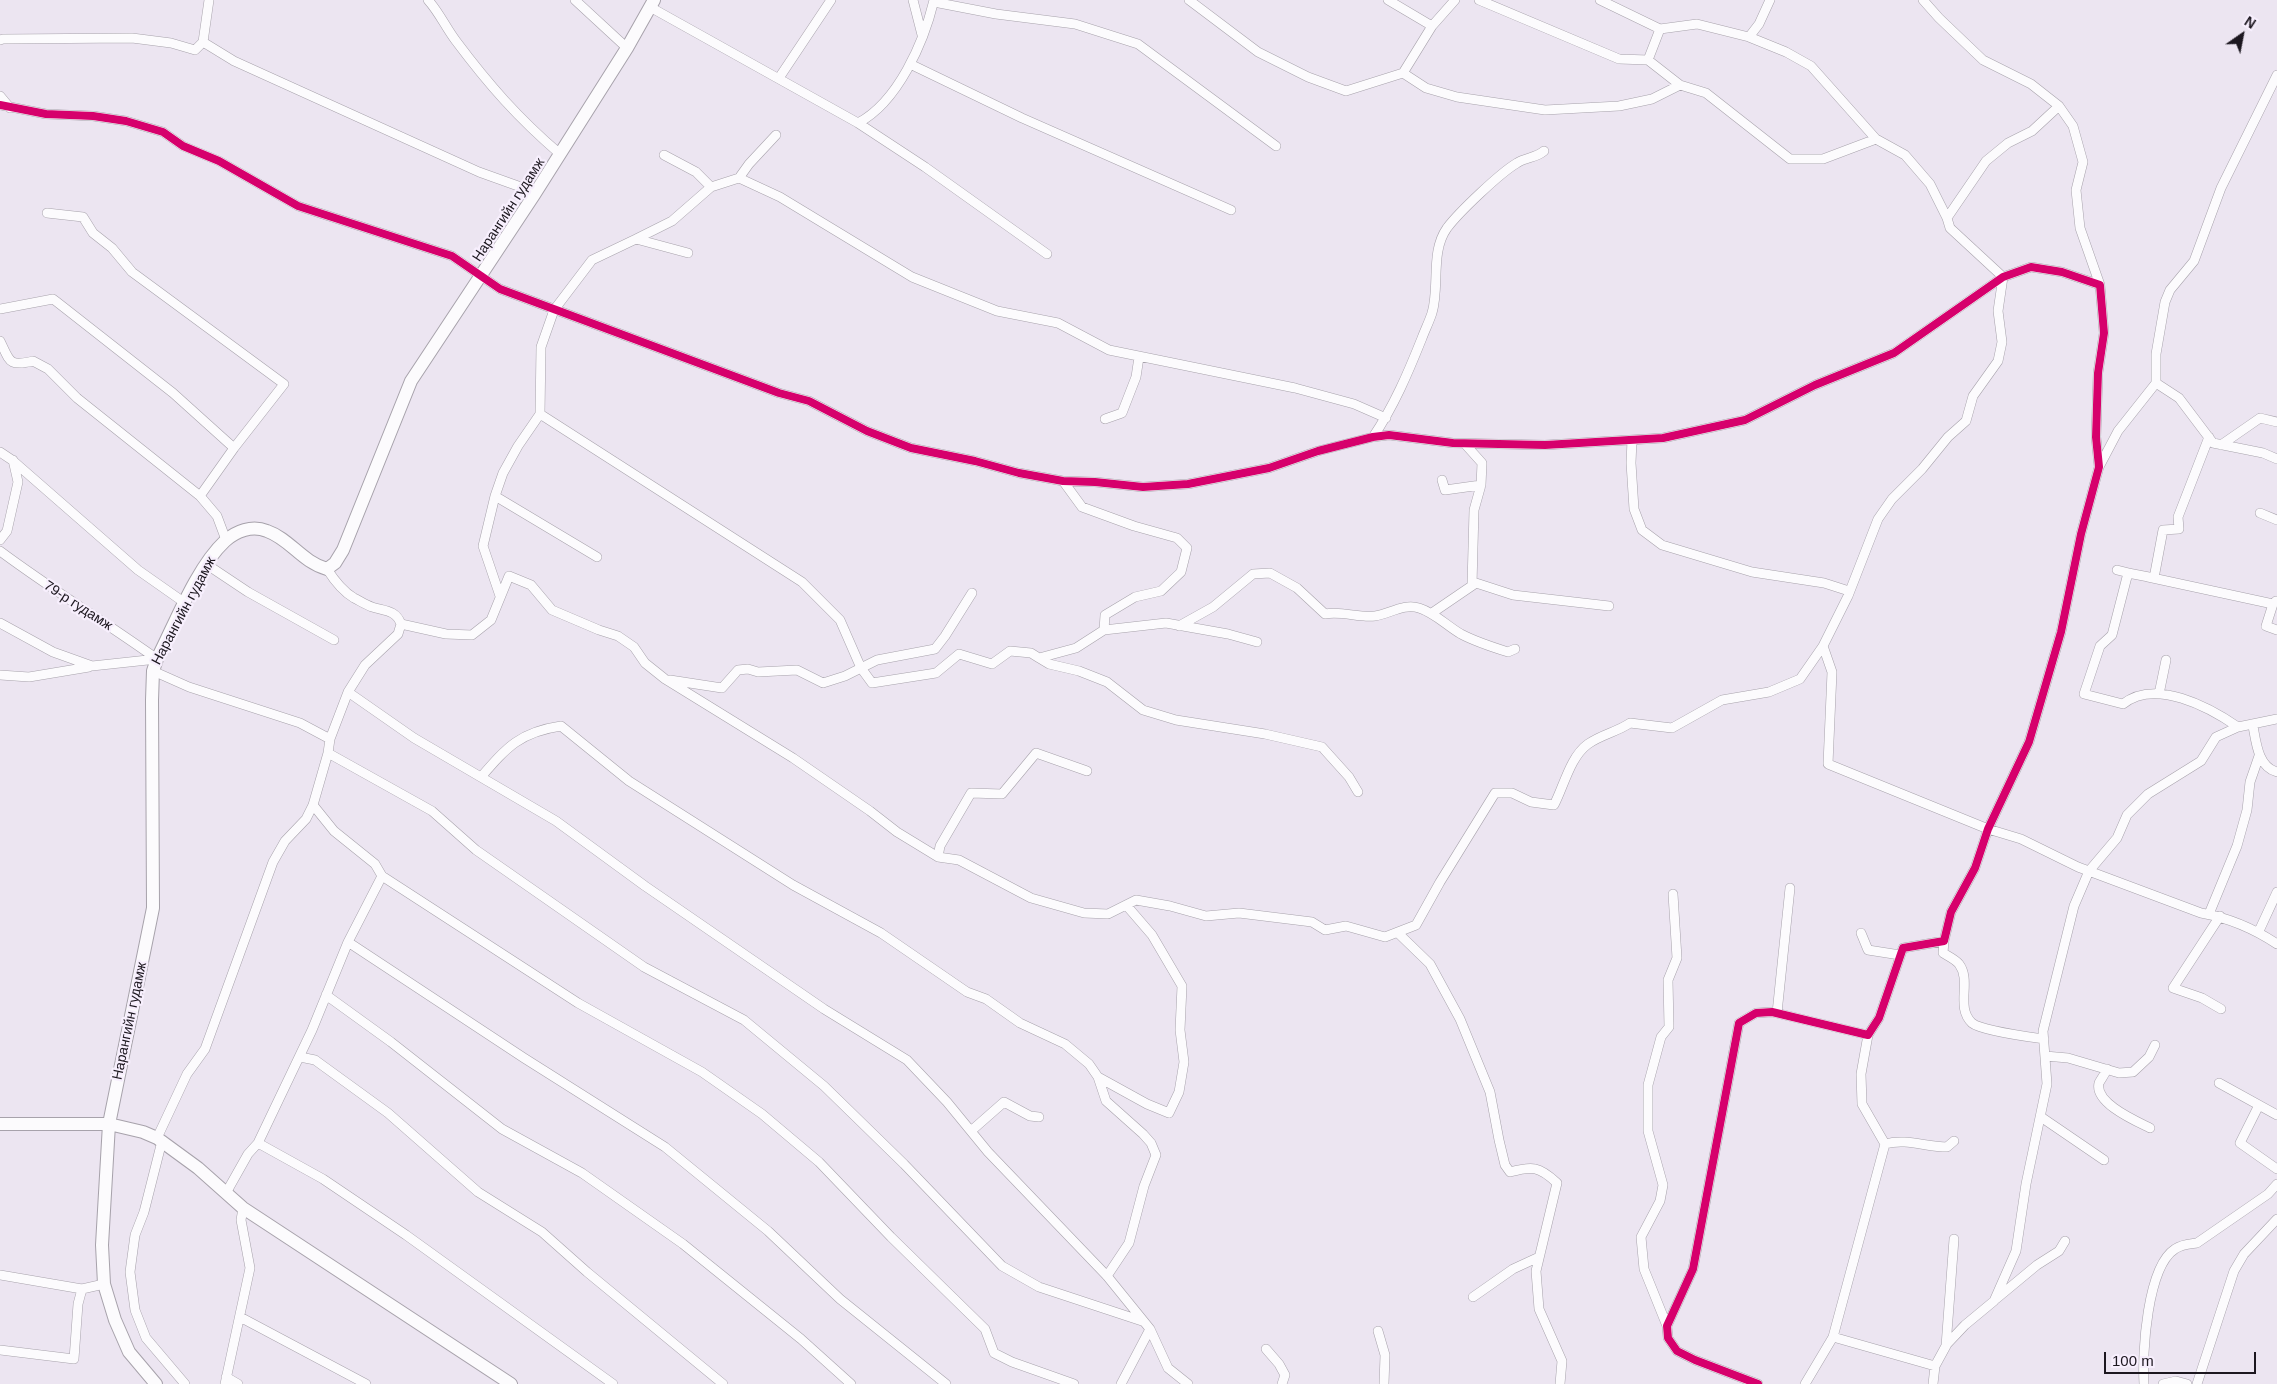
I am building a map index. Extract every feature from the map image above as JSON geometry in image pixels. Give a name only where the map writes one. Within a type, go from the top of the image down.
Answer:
[{"type":"main road","name":"Нарангийн гудамж","points":[[152,1382],[130,1352],[114,1320],[104,1284],[102,1245],[110,1124],[153,908],[155,665],[206,564],[226,540],[247,528],[265,530],[285,539],[306,560],[327,569],[336,563],[344,550],[411,381],[534,195],[627,48],[652,3]]},
{"type":"main road","points":[[0,1124],[110,1124],[143,1132],[159,1139],[198,1168],[243,1208],[511,1384]]},
{"type":"street","points":[[0,40],[3,38],[132,38],[171,43],[195,50],[203,42],[208,0]]},
{"type":"street","points":[[428,0],[452,37],[494,91],[531,129],[560,154]]},
{"type":"street","points":[[575,0],[627,48]]},
{"type":"street","points":[[779,78],[831,0]]},
{"type":"street","points":[[913,0],[922,35]]},
{"type":"street","points":[[1189,0],[1258,52],[1308,78],[1346,91],[1403,72],[1432,26],[1455,0]]},
{"type":"street","points":[[1479,0],[1619,59],[1648,60],[1680,85],[1706,93],[1790,159],[1823,159],[1876,139]]},
{"type":"street","points":[[1600,0],[1660,29],[1697,24],[1748,37],[1786,52],[1810,66],[1876,139],[1905,155],[1930,184],[1950,228],[2003,277]]},
{"type":"street","points":[[1748,37],[1759,24],[1770,0]]},
{"type":"street","points":[[1923,0],[1938,18],[1983,60],[2031,84],[2059,106],[2073,126],[2083,162],[2076,190],[2080,228],[2100,285],[2104,333],[2098,373],[2096,438],[2099,467]]},
{"type":"street","points":[[858,123],[872,116],[882,105],[910,64],[930,18],[934,1],[996,14],[1075,24],[1138,44],[1276,146]]},
{"type":"street","points":[[1393,1],[1432,26]]},
{"type":"street","points":[[652,3],[858,123],[925,167],[1047,254]]},
{"type":"street","points":[[1648,60],[1660,29]]},
{"type":"street","points":[[203,42],[234,61],[534,195]]},
{"type":"street","points":[[910,64],[1022,118],[1231,210]]},
{"type":"street","points":[[1403,72],[1426,88],[1457,97],[1545,110],[1619,106],[1652,99],[1680,85]]},
{"type":"street","points":[[2044,1039],[2014,1035],[1973,1024],[1966,1014],[1963,999],[1964,980],[1959,964],[1943,953],[1951,912],[1975,868],[1988,829],[2029,742],[2061,632],[2081,534],[2099,467],[2118,432],[2156,383],[2156,354],[2165,302],[2170,290],[2194,261],[2221,188],[2277,75]]},
{"type":"street","points":[[0,96],[10,108]]},
{"type":"street","points":[[0,105],[46,114],[93,116],[126,121],[163,132],[183,146],[219,160],[298,206],[452,256],[500,289],[779,392],[809,401],[867,432],[911,448],[1063,481],[1143,487],[1188,484],[1269,468],[1318,451],[1373,437],[1389,435],[1465,444],[1545,445],[1663,438],[1745,420],[1815,385],[1894,353],[2003,277],[2031,267],[2062,272],[2100,285]]},
{"type":"street","points":[[1947,218],[1986,161],[2008,143],[2032,131],[2059,106]]},
{"type":"street","points":[[500,596],[484,546],[495,496],[504,473],[518,446],[540,414],[540,347],[554,310],[592,260],[672,221],[711,187],[739,178],[749,164],[776,135]]},
{"type":"street","points":[[1373,437],[1386,418],[1409,373],[1432,313],[1437,278],[1437,252],[1446,229],[1502,174],[1517,163],[1538,156],[1544,151]]},
{"type":"street","points":[[664,155],[696,172],[711,187]]},
{"type":"street","points":[[739,178],[780,197],[912,277],[997,312],[1058,323],[1109,350],[1295,388],[1354,404],[1386,418]]},
{"type":"street","points":[[47,213],[83,217],[93,233],[112,248],[132,272],[284,384],[234,448],[200,496]]},
{"type":"street","points":[[636,239],[688,253]]},
{"type":"street","points":[[401,624],[446,634],[472,635],[491,620],[509,576],[531,585],[552,610],[618,636],[634,647],[645,663],[665,679],[793,758],[897,832],[938,858],[959,860],[1031,898],[1084,913],[1108,914],[1136,900],[1170,906],[1206,916],[1239,913],[1312,922],[1325,930],[1346,926],[1385,937],[1416,925],[1495,793],[1512,793],[1531,802],[1554,805],[1575,759],[1586,745],[1606,733],[1620,730],[1630,723],[1672,728],[1722,700],[1769,692],[1800,679],[1824,646],[1878,520],[1892,498],[1922,469],[1948,437],[1966,421],[1973,396],[1998,361],[2002,342],[1998,311],[2003,277]]},
{"type":"street","points":[[0,310],[53,299],[172,392],[234,448]]},
{"type":"street","points":[[0,341],[5,356],[11,362],[22,365],[34,361],[48,369],[77,398],[200,496],[217,516],[226,540]]},
{"type":"street","points":[[1105,419],[1122,413],[1136,376],[1140,357]]},
{"type":"street","points":[[2156,383],[2179,398],[2213,443],[2263,453],[2277,459]]},
{"type":"street","points":[[540,414],[802,582],[840,620],[861,668],[872,683],[936,673],[959,654],[992,664],[1010,651],[1031,653],[1049,664],[1079,671],[1107,682],[1143,710],[1176,720],[1265,734],[1322,747],[1349,777],[1358,792]]},
{"type":"street","points":[[2221,445],[2260,418],[2275,420]]},
{"type":"street","points":[[2128,572],[2154,578],[2163,530],[2179,529],[2178,517],[2208,437]]},
{"type":"street","points":[[1632,440],[1631,463],[1634,509],[1642,530],[1662,545],[1752,572],[1824,583],[1849,591]]},
{"type":"street","points":[[1465,444],[1482,463],[1481,485],[1474,510],[1472,585]]},
{"type":"street","points":[[0,452],[12,460],[138,570],[185,603]]},
{"type":"street","points":[[0,540],[7,531],[18,482],[12,460]]},
{"type":"street","points":[[1442,480],[1445,490],[1481,485]]},
{"type":"street","points":[[1063,481],[1082,507],[1134,526],[1176,538],[1186,548],[1181,572],[1161,591],[1135,597],[1104,615],[1104,630]]},
{"type":"street","points":[[495,496],[597,557]]},
{"type":"street","points":[[2260,513],[2277,520]]},
{"type":"street","name":"79-р гудамж","points":[[0,551],[43,584],[117,630],[155,665],[189,687],[300,723],[330,739]]},
{"type":"street","points":[[206,564],[248,592],[334,640]]},
{"type":"street","points":[[185,1384],[146,1338],[134,1310],[130,1272],[135,1235],[144,1212],[159,1139],[187,1074],[205,1049],[273,862],[284,841],[306,819],[313,805],[328,753],[330,739],[348,692],[365,665],[398,634],[401,624],[398,616],[385,609],[371,607],[352,597],[338,584],[327,569]]},
{"type":"street","points":[[2117,570],[2275,602],[2266,626],[2277,630]]},
{"type":"street","points":[[2128,572],[2112,635],[2100,646],[2084,694],[2123,704],[2134,696],[2159,694],[2214,710],[2238,727]]},
{"type":"street","points":[[1179,626],[1213,607],[1253,574],[1270,573],[1297,588],[1325,614],[1338,611],[1374,616],[1398,608],[1417,607],[1432,613],[1443,623],[1471,639],[1508,652],[1515,649]]},
{"type":"street","points":[[1432,613],[1476,583],[1513,595],[1609,606]]},
{"type":"street","points":[[665,679],[722,688],[738,670],[748,669],[758,672],[797,670],[823,683],[845,676],[877,660],[935,649],[972,593]]},
{"type":"street","points":[[0,623],[53,652],[92,666]]},
{"type":"street","points":[[1039,658],[1076,648],[1104,630],[1166,623],[1228,634],[1257,642]]},
{"type":"street","points":[[1824,646],[1832,672],[1828,764],[1988,829],[2021,838],[2089,871],[2258,931],[2277,944]]},
{"type":"street","points":[[2159,694],[2166,660]]},
{"type":"street","points":[[0,675],[29,677],[92,666],[155,665]]},
{"type":"street","points":[[348,692],[414,738],[556,822],[645,886],[816,1003],[907,1060],[947,1102],[988,1152],[1107,1276],[1150,1329],[1168,1368],[1188,1384]]},
{"type":"street","points":[[1994,1301],[2016,1251],[2026,1184],[2048,1084],[2043,1031],[2074,906],[2089,871],[2117,838],[2127,815],[2148,794],[2201,761],[2216,737],[2238,727],[2253,726],[2277,719]]},
{"type":"street","points":[[481,777],[508,746],[541,729],[561,726],[629,781],[793,886],[881,933],[967,992],[986,999],[1020,1023],[1058,1039],[1089,1064],[1098,1077],[1106,1101],[1122,1113],[1134,1128],[1143,1134],[1151,1143],[1156,1155],[1144,1186],[1129,1243],[1107,1276]]},
{"type":"street","points":[[2253,726],[2260,756],[2272,770],[2277,772]]},
{"type":"street","points":[[328,753],[432,811],[476,850],[644,967],[744,1020],[824,1086],[904,1164],[1002,1266],[1039,1287],[1142,1321]]},
{"type":"street","points":[[938,858],[940,846],[971,793],[1002,794],[1036,753],[1087,771]]},
{"type":"street","points":[[2209,914],[2237,846],[2247,810],[2250,782],[2260,756]]},
{"type":"street","points":[[313,805],[334,831],[375,864],[382,876],[578,1003],[702,1072],[762,1114],[819,1162],[891,1237],[985,1329],[994,1353],[1012,1362],[1074,1384]]},
{"type":"street","points":[[226,1194],[248,1154],[258,1143],[300,1057],[348,942],[382,876]]},
{"type":"street","points":[[1776,1013],[1790,888]]},
{"type":"street","points":[[2258,931],[2277,892]]},
{"type":"street","points":[[1673,894],[1677,958],[1668,980],[1669,1027],[1661,1037],[1648,1085],[1648,1132],[1663,1185],[1660,1201],[1641,1237],[1644,1269],[1667,1326],[1668,1338],[1677,1351],[1695,1360],[1758,1384]]},
{"type":"street","points":[[1098,1077],[1147,1104],[1169,1113],[1179,1092],[1184,1062],[1180,1030],[1182,986],[1152,935],[1127,906]]},
{"type":"street","points":[[2220,916],[2173,988],[2202,998],[2221,1009]]},
{"type":"street","points":[[1398,933],[1430,964],[1460,1019],[1490,1092],[1505,1165],[1510,1172],[1527,1168],[1543,1170],[1557,1183],[1536,1271],[1539,1310],[1562,1361],[1560,1384]]},
{"type":"street","points":[[1861,933],[1868,950],[1900,955]]},
{"type":"street","points":[[1805,1384],[1833,1337],[1885,1144],[1862,1104],[1861,1074],[1868,1035],[1879,1018],[1903,948],[1944,941]]},
{"type":"street","points":[[348,942],[524,1058],[664,1147],[768,1231],[840,1299],[946,1384]]},
{"type":"street","points":[[326,995],[391,1042],[502,1129],[582,1173],[682,1244],[801,1339],[852,1384]]},
{"type":"street","points":[[1667,1326],[1693,1269],[1739,1023],[1756,1013],[1776,1013],[1868,1035]]},
{"type":"street","points":[[2045,1056],[2068,1058],[2120,1073],[2133,1072],[2149,1057],[2155,1045]]},
{"type":"street","points":[[300,1057],[315,1060],[388,1113],[478,1192],[542,1232],[724,1384]]},
{"type":"street","points":[[2107,1069],[2099,1084],[2100,1094],[2110,1105],[2150,1128]]},
{"type":"street","points":[[2219,1083],[2277,1115]]},
{"type":"street","points":[[971,1131],[1004,1102],[1030,1116],[1039,1116]]},
{"type":"street","points":[[2259,1105],[2240,1143],[2277,1169]]},
{"type":"street","points":[[2041,1117],[2104,1160]]},
{"type":"street","points":[[1885,1144],[1899,1140],[1929,1147],[1947,1147],[1954,1141]]},
{"type":"street","points":[[258,1143],[323,1179],[613,1384]]},
{"type":"street","points":[[2144,1384],[2145,1332],[2152,1296],[2164,1261],[2174,1249],[2187,1244],[2197,1243],[2268,1194],[2277,1184]]},
{"type":"street","points":[[238,1384],[225,1381],[250,1268],[241,1220],[243,1208]]},
{"type":"street","points":[[2197,1384],[2234,1271],[2244,1254],[2277,1220]]},
{"type":"street","points":[[1946,1346],[1954,1239]]},
{"type":"street","points":[[1933,1384],[1935,1366],[1946,1346],[1965,1325],[2037,1265],[2059,1251],[2065,1241]]},
{"type":"street","points":[[1473,1297],[1513,1269],[1540,1257]]},
{"type":"street","points":[[0,1274],[82,1289],[104,1284]]},
{"type":"street","points":[[0,1350],[74,1360],[78,1304],[82,1289]]},
{"type":"street","points":[[240,1317],[366,1384]]},
{"type":"street","points":[[1121,1384],[1150,1329]]},
{"type":"street","points":[[1378,1331],[1385,1355],[1384,1384]]},
{"type":"street","points":[[1833,1337],[1935,1366]]},
{"type":"street","points":[[1266,1349],[1279,1364],[1285,1375],[1282,1384]]},
{"type":"street","points":[[2163,1384],[2176,1381],[2186,1384]]},
{"type":"cycle path","points":[[0,105],[46,114],[93,116],[126,121],[163,132],[183,146],[219,161],[298,206],[452,256],[500,289],[779,393],[809,401],[867,431],[911,448],[975,461],[1019,473],[1063,481],[1143,487],[1188,484],[1269,468],[1318,451],[1373,437],[1389,435],[1453,443],[1545,445],[1663,438],[1745,420],[1815,385],[1894,353],[2003,277],[2031,267],[2062,272],[2100,285],[2104,333],[2098,373],[2096,437],[2099,467],[2081,534],[2061,632],[2029,742],[1988,829],[1975,868],[1951,912],[1944,941],[1903,948],[1879,1018],[1868,1035],[1772,1012],[1756,1013],[1739,1023],[1693,1269],[1667,1326],[1668,1338],[1677,1351],[1695,1360],[1758,1384]]}]
